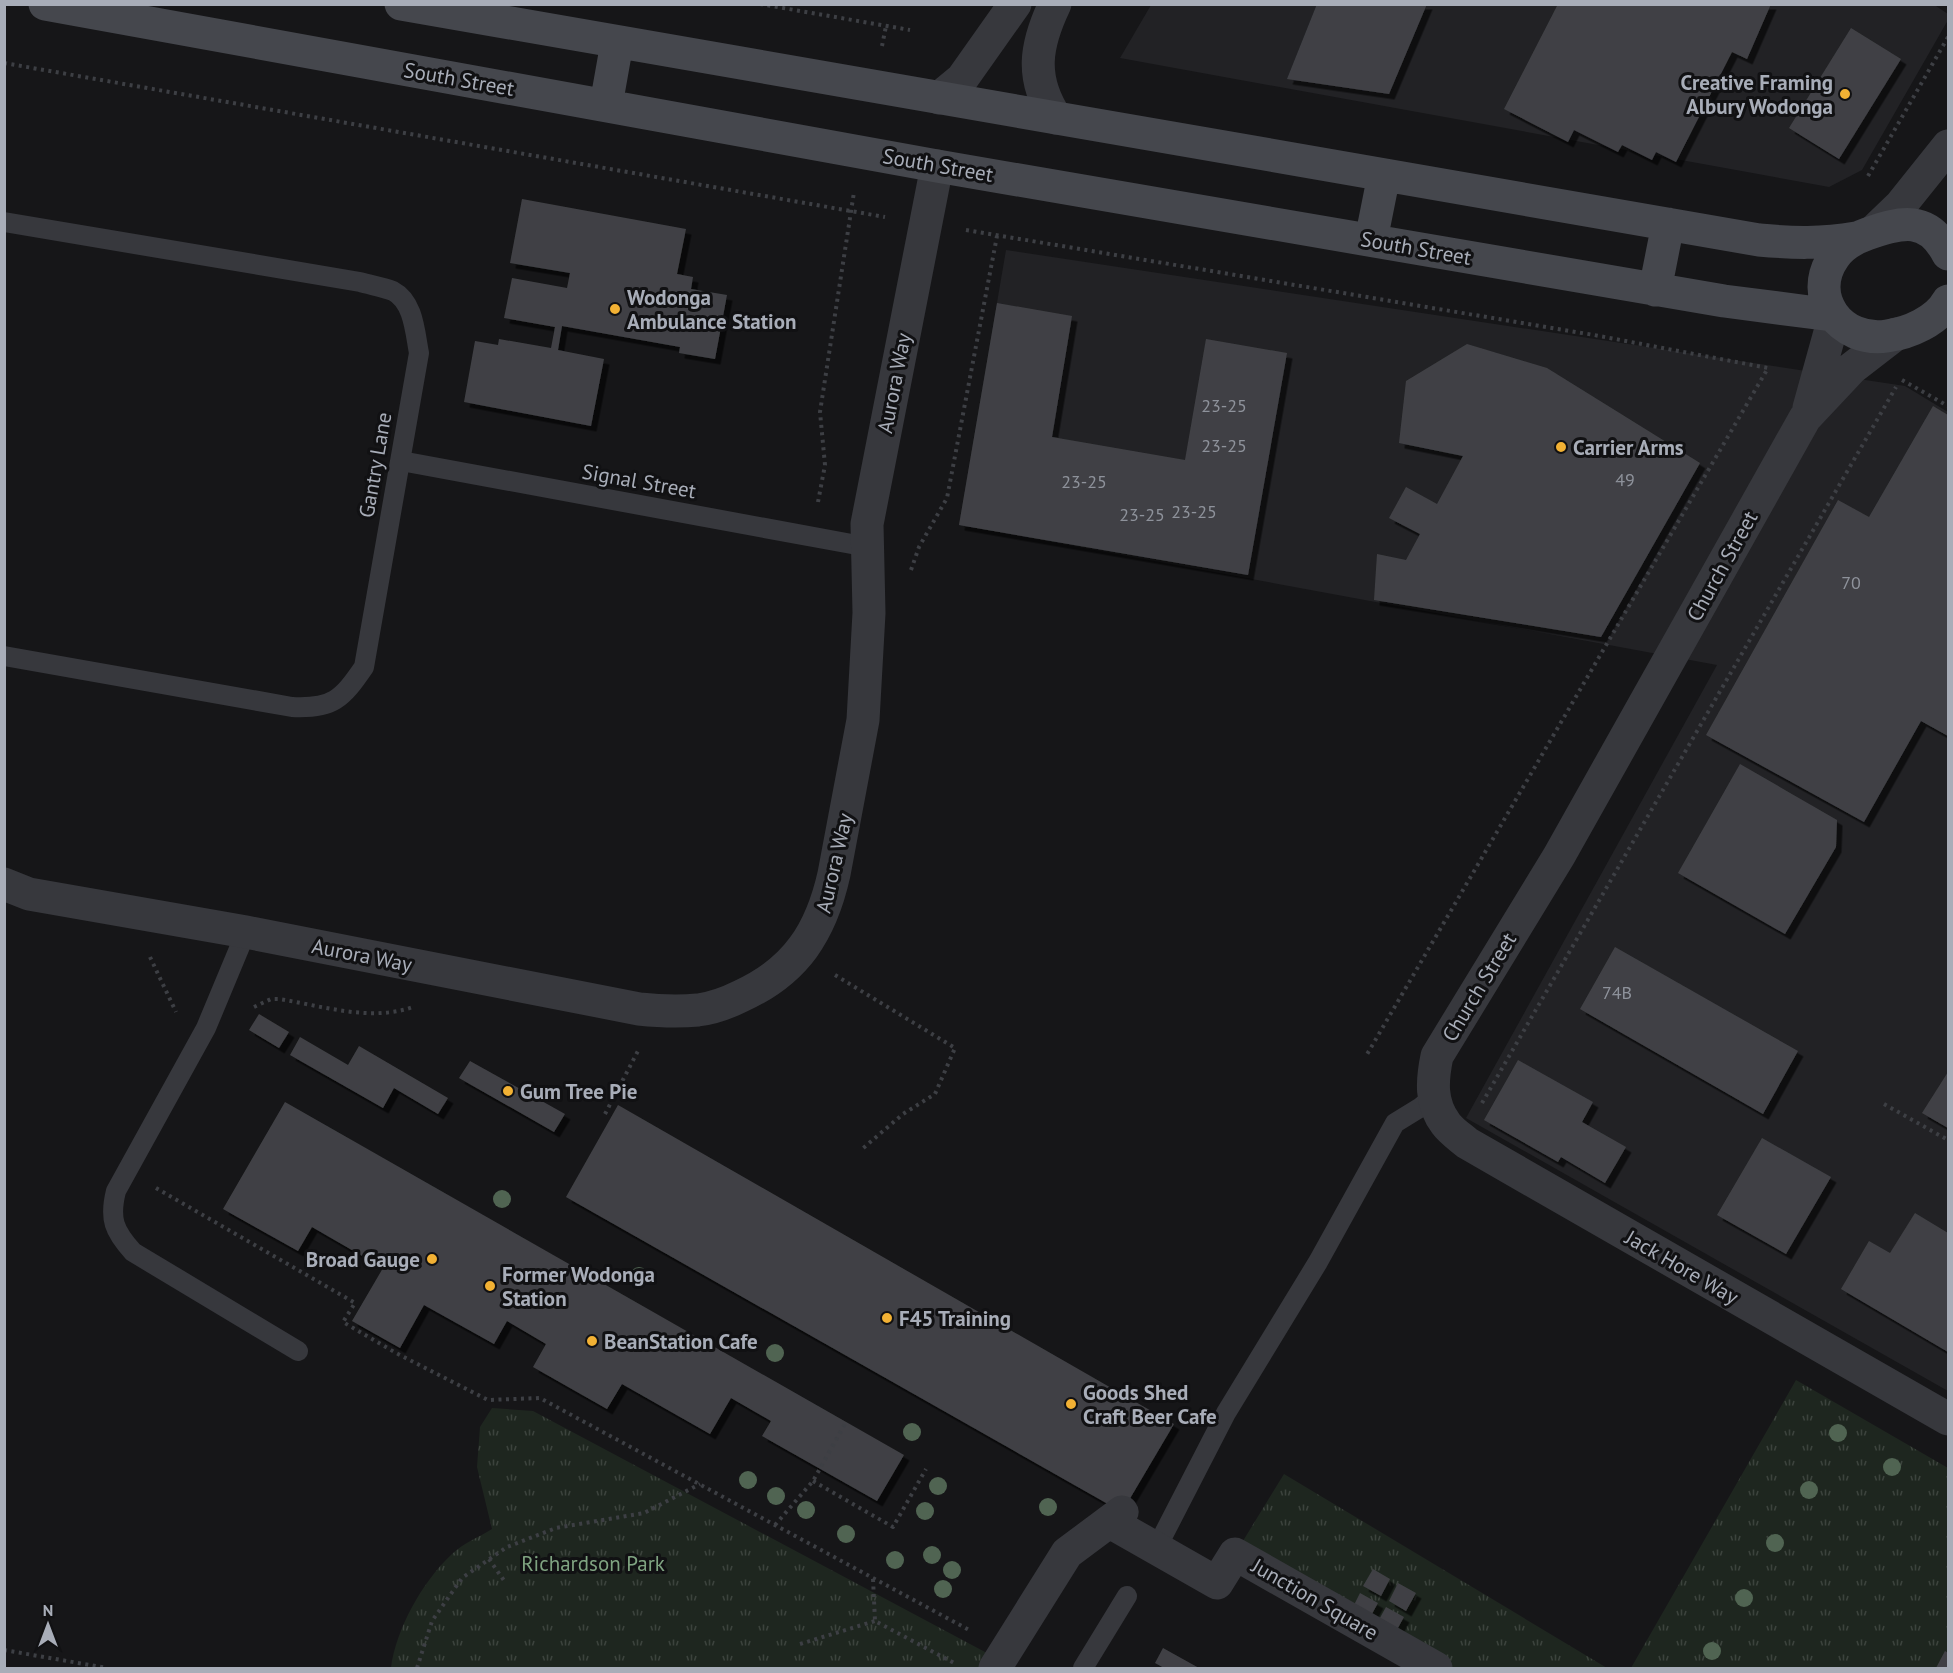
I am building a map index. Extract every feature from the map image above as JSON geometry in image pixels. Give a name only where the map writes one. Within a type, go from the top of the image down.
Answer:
[{"type":"street","name":"South Street","points":[[45,4],[937,166],[1654,290],[1833,316]]},
{"type":"street","points":[[401,4],[1792,244],[1826,243],[1865,235],[1895,224],[1904,224],[1918,227],[1935,236],[1948,255]]},
{"type":"street","points":[[939,98],[962,79],[1016,4]]},
{"type":"street","points":[[1055,4],[1040,40],[1038,69],[1043,94],[1056,118]]},
{"type":"street","points":[[606,105],[617,43]]},
{"type":"street","points":[[1948,146],[1886,221],[1839,250],[1828,268],[1824,284],[1828,306],[1833,316],[1844,327],[1861,334],[1948,335]]},
{"type":"street","name":"Aurora Way","points":[[4,884],[29,894],[246,932],[639,1009],[676,1012],[700,1010],[721,1005],[767,983],[790,964],[806,946],[819,924],[828,900],[863,720],[869,613],[867,524],[937,166]]},
{"type":"street","points":[[1371,240],[1384,175]]},
{"type":"street","points":[[1654,290],[1668,224]]},
{"type":"street","points":[[1898,334],[1929,320],[1941,312],[1948,301]]},
{"type":"street","name":"Church Street","points":[[1433,1097],[1433,1076],[1437,1056],[1559,856],[1805,418],[1818,378],[1833,316]]},
{"type":"street","name":"Church Street","points":[[1805,418],[1852,368],[1898,334]]},
{"type":"street","name":"Jack Hore Way","points":[[1433,1097],[1445,1124],[1467,1143],[1948,1419]]},
{"type":"street","name":"Junction Square","points":[[1000,1659],[1067,1552],[1122,1512],[1115,1525],[1217,1583],[1235,1554],[1436,1668]]},
{"type":"lane","name":"Gantry Lane","points":[[4,222],[360,282],[394,292],[407,306],[413,320],[419,352],[364,667],[343,695],[331,702],[312,708],[292,707],[4,656]]},
{"type":"lane","name":"Signal Street","points":[[401,461],[868,547]]},
{"type":"lane","points":[[246,932],[206,1028],[116,1191],[112,1207],[113,1221],[120,1238],[133,1252],[298,1351]]},
{"type":"lane","points":[[1156,1549],[1226,1413],[1318,1263],[1395,1123],[1433,1097]]},
{"type":"lane","points":[[1083,1668],[1127,1596]]},
{"type":"path","points":[[760,4],[910,30]]},
{"type":"path","points":[[1908,195],[1861,188],[1948,37]]},
{"type":"path","points":[[4,63],[996,236],[1593,335],[1768,368],[1366,1056]]},
{"type":"path","points":[[812,537],[825,465],[820,412],[851,211]]},
{"type":"path","points":[[910,573],[919,547],[947,498],[996,236]]},
{"type":"path","points":[[1480,1106],[1901,379],[1948,406]]},
{"type":"path","points":[[148,953],[175,1011],[206,1028]]},
{"type":"path","points":[[833,974],[956,1048],[935,1094],[903,1114],[861,1150]]},
{"type":"path","points":[[248,1011],[265,1002],[279,999],[372,1015],[388,1014],[420,1005]]},
{"type":"path","points":[[605,1114],[641,1045]]},
{"type":"path","points":[[1884,1104],[1948,1140]]},
{"type":"path","points":[[151,1185],[355,1303],[344,1322],[396,1353],[488,1400],[540,1398],[873,1579],[1000,1659]]},
{"type":"path","points":[[775,1525],[813,1481],[846,1422]]},
{"type":"path","points":[[813,1481],[893,1527],[926,1469]]},
{"type":"path","points":[[417,1668],[432,1621],[462,1578],[507,1547],[556,1528],[644,1513],[700,1484]]},
{"type":"path","points":[[489,1559],[505,1582]]},
{"type":"path","points":[[873,1579],[874,1621]]},
{"type":"path","points":[[800,1644],[874,1621],[964,1668]]},
{"type":"path","points":[[4,1650],[107,1668]]},
{"type":"shaded area","points":[[1933,4],[1948,14],[1948,20],[1862,170],[1829,187],[1120,58],[1151,5]]},
{"type":"shaded area","points":[[1006,250],[1905,386],[1948,412],[1948,1391],[1466,1118],[1717,665],[959,525]]},
{"type":"green space","points":[[1796,1380],[1948,1468],[1948,1668],[1631,1668]]},
{"type":"green space","name":"Richardson Park","points":[[492,1408],[533,1411],[1000,1660],[995,1668],[391,1668],[398,1638],[405,1622],[431,1578],[456,1550],[492,1529],[477,1467],[480,1427]]},
{"type":"green space","points":[[1284,1474],[1607,1668],[1436,1668],[1235,1554]]},
{"type":"building","points":[[1317,4],[1427,4],[1389,94],[1287,79]]},
{"type":"building","points":[[1558,4],[1771,4],[1747,59],[1732,52],[1676,162],[1656,152],[1652,160],[1622,145],[1618,152],[1574,130],[1568,142],[1504,109]]},
{"type":"building","name":"Creative Framing Albury Wodonga","points":[[1851,28],[1901,59],[1839,159],[1789,128]]},
{"type":"building","name":"Wodonga Ambulance Station","points":[[522,199],[686,229],[677,274],[693,277],[691,289],[727,295],[715,359],[679,353],[680,347],[562,326],[558,350],[604,359],[591,426],[464,402],[475,341],[498,345],[499,339],[551,348],[555,327],[504,318],[512,278],[567,288],[570,273],[510,263]]},
{"type":"building","points":[[997,303],[1072,316],[1052,437],[1185,460],[1206,339],[1287,353],[1248,575],[959,525]]},
{"type":"building","points":[[1467,344],[1547,368],[1700,463],[1601,637],[1374,600],[1377,554],[1406,560],[1420,534],[1389,518],[1406,487],[1437,504],[1463,456],[1399,443],[1406,381]]},
{"type":"building","points":[[1933,406],[1948,415],[1948,736],[1921,721],[1864,822],[1706,735],[1838,500],[1869,517]]},
{"type":"building","points":[[1740,764],[1837,820],[1836,847],[1785,934],[1678,873]]},
{"type":"building","points":[[1615,947],[1798,1051],[1763,1114],[1580,1009]]},
{"type":"building","points":[[259,1014],[289,1032],[279,1048],[249,1030]]},
{"type":"building","points":[[300,1037],[348,1065],[359,1046],[448,1098],[438,1114],[394,1088],[383,1108],[290,1055]]},
{"type":"building","points":[[1518,1060],[1593,1102],[1582,1122],[1626,1147],[1605,1183],[1561,1157],[1558,1162],[1484,1120]]},
{"type":"building","points":[[470,1061],[565,1114],[554,1132],[459,1078]]},
{"type":"building","points":[[1948,1072],[1948,1128],[1922,1113]]},
{"type":"building","name":"Former Wodonga Station","points":[[285,1102],[904,1455],[877,1501],[762,1436],[771,1421],[731,1398],[710,1434],[622,1384],[607,1409],[533,1367],[546,1344],[507,1321],[494,1344],[424,1305],[400,1348],[352,1321],[383,1268],[312,1227],[298,1251],[223,1209]]},
{"type":"building","points":[[618,1105],[1174,1424],[1122,1512],[566,1197]]},
{"type":"building","points":[[1762,1138],[1831,1177],[1786,1254],[1717,1215]]},
{"type":"building","points":[[1915,1213],[1948,1233],[1948,1352],[1841,1289],[1869,1241],[1890,1253]]},
{"type":"building","points":[[1373,1569],[1390,1579],[1381,1596],[1363,1586]]},
{"type":"building","points":[[1398,1583],[1416,1593],[1406,1611],[1389,1601]]},
{"type":"building","points":[[1360,1593],[1378,1603],[1368,1621],[1351,1611]]},
{"type":"building","points":[[1386,1607],[1404,1617],[1394,1635],[1376,1625]]},
{"type":"building","points":[[1163,1648],[1199,1668],[1164,1668],[1155,1663]]},
{"type":"building","points":[[1945,1651],[1948,1653],[1948,1668],[1936,1668]]},
{"type":"place","name":"Creative Framing Albury Wodonga","points":[[1845,94]]},
{"type":"place","name":"Wodonga Ambulance Station","points":[[615,309]]},
{"type":"place","name":"Carrier Arms","points":[[1561,447]]},
{"type":"place","name":"Gum Tree Pie","points":[[508,1091]]},
{"type":"place","name":"Broad Gauge","points":[[432,1259]]},
{"type":"place","name":"Former Wodonga Station","points":[[490,1286]]},
{"type":"place","name":"F45 Training","points":[[887,1318]]},
{"type":"place","name":"BeanStation Cafe","points":[[592,1341]]},
{"type":"place","name":"Goods Shed Craft Beer Cafe","points":[[1071,1404]]}]
